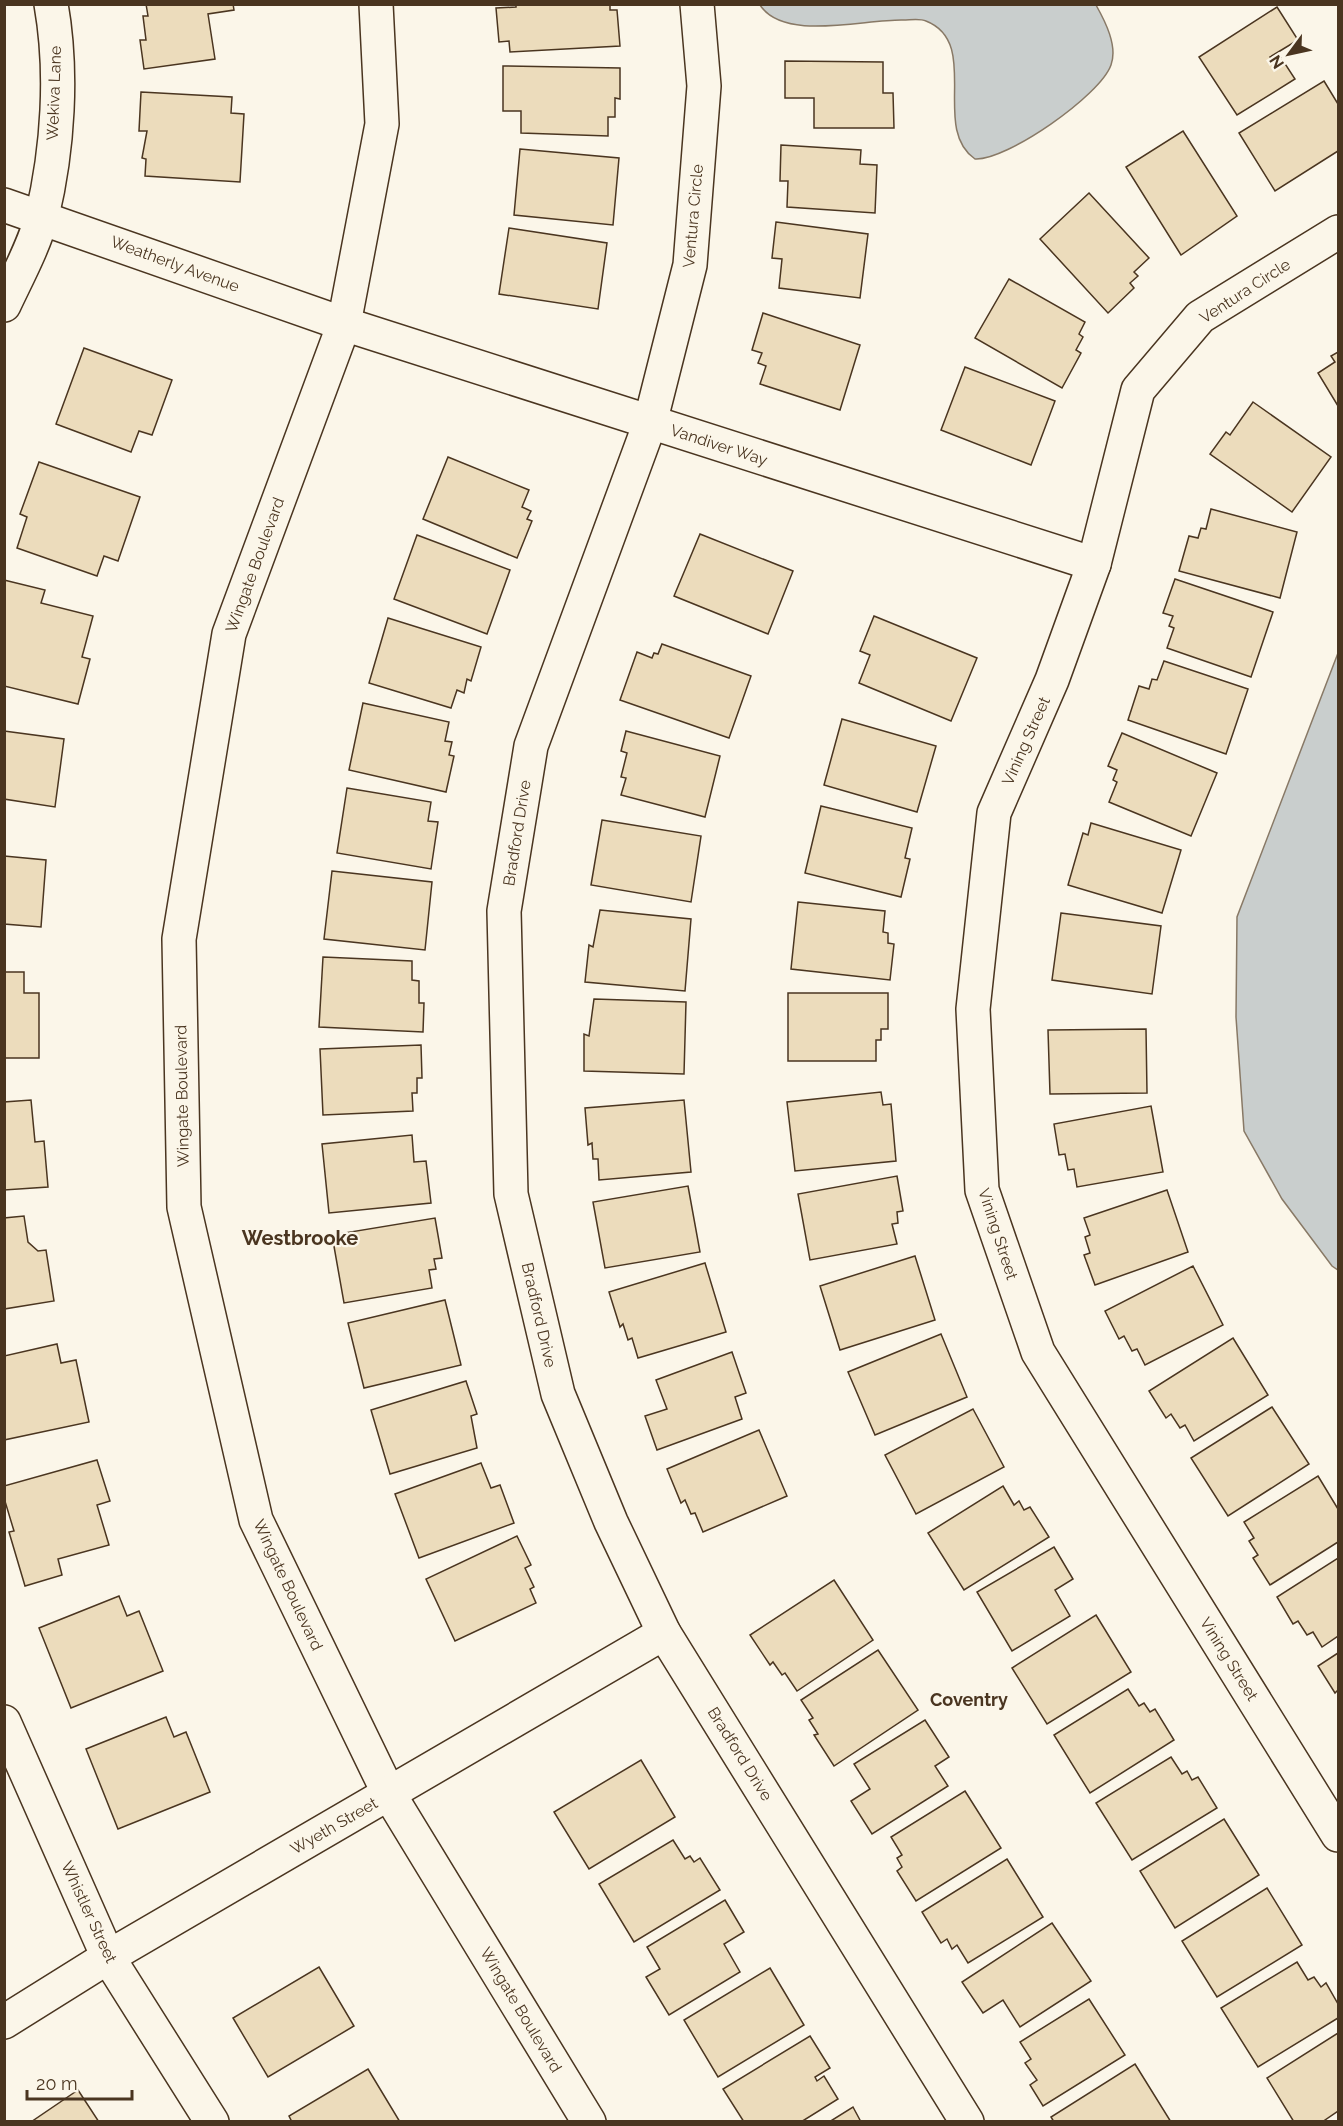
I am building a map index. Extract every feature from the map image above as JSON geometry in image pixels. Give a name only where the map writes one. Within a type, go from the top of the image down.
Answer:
[{"type":"street","name":"Wekiva Lane","points":[[41,217],[56,126],[56,30],[51,4]]},
{"type":"street","name":"Wingate Boulevard","points":[[376,4],[382,124],[344,324],[229,634],[179,939],[184,1207],[256,1520],[389,1794],[589,2121]]},
{"type":"street","name":"Ventura Circle","points":[[650,423],[690,265],[704,86],[697,4]]},
{"type":"street","name":"Weatherly Avenue","points":[[4,206],[344,324]]},
{"type":"street","points":[[4,305],[41,217]]},
{"type":"street","name":"Ventura Circle","points":[[1094,564],[1138,390],[1200,317],[1338,232]]},
{"type":"street","name":"Vandiver Way","points":[[344,324],[1094,564]]},
{"type":"street","name":"Bradford Drive","points":[[650,423],[531,746],[504,911],[511,1194],[558,1394],[611,1522],[664,1633],[968,2121]]},
{"type":"street","name":"Vining Street","points":[[1094,564],[1052,680],[994,813],[973,1009],[982,1190],[1038,1352],[1338,1835]]},
{"type":"street","name":"Wyeth Street","points":[[4,2022],[108,1957],[664,1633]]},
{"type":"street","name":"Whistler Street","points":[[4,1722],[108,1957],[212,2121]]},
{"type":"shaded area","points":[[760,5],[1096,5],[1110,34],[1113,58],[1103,78],[1071,109],[1008,150],[975,159],[962,145],[956,127],[954,66],[951,47],[942,32],[926,21],[918,19],[806,26],[787,23],[771,16]]},
{"type":"shaded area","points":[[1338,653],[1338,1270],[1332,1266],[1282,1199],[1244,1131],[1236,1017],[1237,917]]},
{"type":"building","points":[[146,4],[233,4],[234,10],[208,14],[215,59],[144,69],[140,40],[146,40],[143,16],[148,16]]},
{"type":"building","points":[[516,4],[610,4],[610,10],[617,10],[620,46],[510,52],[509,41],[499,42],[496,8],[516,7]]},
{"type":"building","points":[[1277,7],[1298,40],[1270,57],[1273,61],[1280,56],[1295,79],[1237,115],[1199,57]]},
{"type":"building","points":[[785,61],[883,62],[883,93],[893,93],[894,128],[814,128],[814,98],[785,98]]},
{"type":"building","points":[[503,66],[620,68],[620,99],[615,98],[615,117],[608,117],[608,136],[521,133],[521,111],[503,111]]},
{"type":"building","points":[[1324,81],[1338,104],[1338,151],[1275,191],[1239,133]]},
{"type":"building","points":[[141,92],[232,97],[231,113],[244,114],[240,182],[145,176],[146,159],[142,158],[147,131],[139,131]]},
{"type":"building","points":[[1183,131],[1237,216],[1181,255],[1126,167]]},
{"type":"building","points":[[781,145],[861,150],[860,164],[877,165],[875,213],[787,207],[788,181],[780,181]]},
{"type":"building","points":[[520,149],[619,158],[613,225],[514,215]]},
{"type":"building","points":[[1089,193],[1149,258],[1134,272],[1138,276],[1130,283],[1134,288],[1108,313],[1040,239]]},
{"type":"building","points":[[776,222],[868,234],[860,298],[779,288],[782,259],[772,258]]},
{"type":"building","points":[[509,228],[607,243],[598,309],[499,294]]},
{"type":"building","points":[[1009,279],[1085,322],[1079,334],[1083,337],[1076,350],[1081,353],[1062,388],[975,338]]},
{"type":"building","points":[[763,313],[860,345],[840,410],[760,384],[766,366],[758,363],[762,353],[752,350]]},
{"type":"building","points":[[84,348],[172,380],[152,435],[139,431],[131,452],[56,424]]},
{"type":"building","points":[[1338,352],[1338,406],[1318,373],[1335,362],[1331,356]]},
{"type":"building","points":[[965,367],[1055,401],[1031,465],[941,430]]},
{"type":"building","points":[[1253,402],[1331,457],[1292,512],[1210,454],[1226,432],[1230,435]]},
{"type":"building","points":[[448,457],[529,490],[522,507],[531,511],[527,519],[532,521],[517,558],[423,519]]},
{"type":"building","points":[[39,462],[140,497],[118,561],[104,556],[97,576],[17,548],[27,517],[20,514]]},
{"type":"building","points":[[1211,509],[1297,532],[1280,598],[1179,571],[1189,536],[1198,538],[1201,528],[1206,529]]},
{"type":"building","points":[[700,534],[793,571],[768,634],[674,596]]},
{"type":"building","points":[[417,535],[510,570],[487,634],[394,599]]},
{"type":"building","points":[[1175,579],[1273,612],[1251,677],[1167,648],[1174,628],[1169,626],[1173,616],[1163,613]]},
{"type":"building","points":[[4,580],[45,590],[41,603],[93,616],[82,657],[90,659],[78,704],[4,686]]},
{"type":"building","points":[[874,616],[977,658],[951,721],[859,683],[870,655],[860,651]]},
{"type":"building","points":[[388,618],[481,647],[471,681],[467,679],[464,693],[457,690],[451,708],[369,683]]},
{"type":"building","points":[[662,644],[751,676],[729,738],[620,700],[637,652],[652,658],[654,653],[658,654]]},
{"type":"building","points":[[1164,661],[1248,689],[1226,754],[1128,720],[1139,686],[1149,689],[1152,679],[1157,680]]},
{"type":"building","points":[[363,703],[449,722],[445,741],[452,742],[449,755],[454,756],[446,792],[349,770]]},
{"type":"building","points":[[842,719],[936,746],[917,812],[824,785]]},
{"type":"building","points":[[4,731],[64,739],[55,807],[4,799]]},
{"type":"building","points":[[626,731],[720,756],[705,817],[621,795],[626,778],[621,777],[627,753],[621,751]]},
{"type":"building","points":[[1122,733],[1217,773],[1191,836],[1109,802],[1117,782],[1113,780],[1117,770],[1108,766]]},
{"type":"building","points":[[347,788],[431,802],[428,821],[438,822],[431,869],[337,853]]},
{"type":"building","points":[[821,806],[912,828],[905,858],[910,859],[901,897],[805,873]]},
{"type":"building","points":[[602,820],[701,836],[691,902],[591,885]]},
{"type":"building","points":[[1091,823],[1181,850],[1162,913],[1068,885],[1083,833],[1088,835]]},
{"type":"building","points":[[4,856],[46,860],[41,927],[4,924]]},
{"type":"building","points":[[332,871],[432,882],[425,950],[324,939]]},
{"type":"building","points":[[798,902],[885,911],[883,932],[888,933],[888,943],[894,944],[890,980],[791,969]]},
{"type":"building","points":[[600,910],[691,919],[685,991],[585,982],[589,945],[593,947]]},
{"type":"building","points":[[1061,913],[1161,926],[1152,994],[1052,980]]},
{"type":"building","points":[[323,957],[412,961],[412,980],[419,981],[419,1003],[424,1003],[423,1032],[319,1027]]},
{"type":"building","points":[[4,972],[24,972],[24,993],[39,993],[39,1058],[4,1058]]},
{"type":"building","points":[[788,993],[888,993],[888,1029],[881,1029],[881,1040],[876,1040],[876,1061],[788,1061]]},
{"type":"building","points":[[594,999],[686,1002],[684,1074],[584,1071],[584,1034],[589,1036]]},
{"type":"building","points":[[1146,1029],[1147,1093],[1050,1094],[1048,1030]]},
{"type":"building","points":[[421,1045],[422,1078],[417,1078],[417,1093],[412,1093],[413,1111],[323,1115],[320,1049]]},
{"type":"building","points":[[881,1092],[883,1105],[891,1104],[896,1161],[795,1171],[787,1102]]},
{"type":"building","points":[[31,1100],[35,1142],[44,1141],[48,1187],[4,1190],[4,1102]]},
{"type":"building","points":[[684,1100],[691,1172],[599,1180],[598,1159],[593,1159],[592,1143],[588,1145],[585,1108]]},
{"type":"building","points":[[1151,1106],[1163,1172],[1077,1187],[1074,1169],[1068,1170],[1065,1154],[1059,1155],[1054,1124]]},
{"type":"building","points":[[412,1135],[414,1162],[426,1161],[431,1203],[329,1213],[322,1144]]},
{"type":"building","points":[[897,1176],[903,1211],[897,1212],[898,1223],[892,1224],[897,1244],[810,1260],[798,1194]]},
{"type":"building","points":[[688,1186],[700,1252],[605,1268],[593,1202]]},
{"type":"building","points":[[1167,1190],[1188,1252],[1095,1285],[1084,1255],[1090,1253],[1085,1237],[1090,1235],[1084,1218]]},
{"type":"building","points":[[24,1216],[28,1242],[38,1251],[46,1250],[54,1301],[4,1309],[4,1218]]},
{"type":"building","points":[[435,1218],[442,1258],[434,1259],[436,1269],[429,1270],[432,1288],[344,1303],[332,1235]]},
{"type":"building","points":[[915,1256],[935,1320],[840,1350],[820,1286]]},
{"type":"building","points":[[705,1263],[726,1332],[638,1358],[632,1338],[628,1340],[623,1324],[620,1327],[609,1292]]},
{"type":"building","points":[[1193,1266],[1223,1325],[1145,1365],[1137,1349],[1132,1351],[1124,1336],[1119,1339],[1105,1311]]},
{"type":"building","points":[[445,1300],[461,1365],[364,1388],[348,1323]]},
{"type":"building","points":[[941,1334],[967,1397],[875,1435],[848,1372]]},
{"type":"building","points":[[1233,1338],[1268,1395],[1194,1441],[1185,1425],[1180,1428],[1171,1414],[1166,1418],[1149,1391]]},
{"type":"building","points":[[57,1344],[61,1363],[76,1360],[89,1422],[4,1440],[4,1356]]},
{"type":"building","points":[[732,1352],[746,1393],[735,1397],[742,1419],[657,1450],[645,1416],[667,1409],[656,1380]]},
{"type":"building","points":[[466,1381],[477,1414],[471,1416],[477,1448],[390,1474],[371,1410]]},
{"type":"building","points":[[1272,1407],[1309,1464],[1228,1516],[1191,1458]]},
{"type":"building","points":[[973,1409],[1004,1467],[916,1514],[885,1455]]},
{"type":"building","points":[[759,1430],[787,1496],[703,1532],[695,1513],[691,1514],[685,1500],[681,1503],[667,1469]]},
{"type":"building","points":[[97,1460],[110,1501],[97,1505],[109,1545],[58,1559],[62,1575],[25,1586],[9,1532],[14,1531],[4,1498],[4,1486]]},
{"type":"building","points":[[481,1463],[491,1488],[500,1485],[514,1523],[419,1558],[395,1494]]},
{"type":"building","points":[[1318,1476],[1338,1509],[1338,1542],[1270,1585],[1253,1558],[1258,1555],[1249,1541],[1254,1538],[1244,1522]]},
{"type":"building","points":[[1003,1486],[1014,1505],[1019,1501],[1024,1510],[1030,1507],[1049,1537],[964,1590],[928,1533]]},
{"type":"building","points":[[517,1536],[531,1565],[525,1568],[534,1587],[530,1589],[536,1603],[455,1641],[426,1579]]},
{"type":"building","points":[[1054,1547],[1073,1579],[1055,1590],[1070,1616],[1012,1651],[977,1592]]},
{"type":"building","points":[[1338,1558],[1338,1636],[1322,1647],[1313,1632],[1307,1635],[1298,1621],[1293,1624],[1277,1597]]},
{"type":"building","points":[[834,1580],[873,1640],[797,1691],[785,1673],[782,1675],[773,1662],[770,1665],[750,1635]]},
{"type":"building","points":[[119,1596],[127,1616],[139,1611],[163,1671],[71,1708],[39,1628]]},
{"type":"building","points":[[1096,1615],[1131,1672],[1047,1724],[1012,1668]]},
{"type":"building","points":[[878,1650],[918,1710],[834,1766],[814,1735],[818,1734],[809,1720],[813,1718],[801,1700]]},
{"type":"building","points":[[1338,1653],[1338,1690],[1335,1693],[1318,1666]]},
{"type":"building","points":[[1128,1689],[1139,1706],[1144,1703],[1150,1712],[1155,1709],[1174,1740],[1090,1793],[1054,1735]]},
{"type":"building","points":[[166,1717],[174,1737],[186,1732],[210,1792],[118,1829],[86,1749]]},
{"type":"building","points":[[925,1720],[949,1757],[935,1766],[948,1786],[872,1834],[851,1801],[870,1789],[854,1764]]},
{"type":"building","points":[[1171,1757],[1182,1774],[1187,1771],[1192,1780],[1198,1777],[1217,1808],[1132,1860],[1096,1803]]},
{"type":"building","points":[[641,1760],[675,1817],[589,1869],[554,1812]]},
{"type":"building","points":[[965,1791],[1001,1848],[916,1901],[897,1871],[902,1867],[897,1858],[902,1855],[891,1837]]},
{"type":"building","points":[[1224,1819],[1259,1875],[1175,1928],[1140,1871]]},
{"type":"building","points":[[673,1840],[685,1859],[690,1856],[694,1862],[700,1858],[720,1890],[634,1942],[599,1884]]},
{"type":"building","points":[[1007,1859],[1043,1917],[968,1963],[957,1945],[952,1949],[947,1939],[941,1943],[922,1912]]},
{"type":"building","points":[[1267,1888],[1302,1945],[1217,1997],[1182,1941]]},
{"type":"building","points":[[725,1900],[744,1932],[724,1944],[740,1972],[669,2015],[646,1977],[660,1969],[647,1947]]},
{"type":"building","points":[[1052,1923],[1091,1981],[1020,2027],[1003,2000],[983,2013],[962,1982]]},
{"type":"building","points":[[1297,1962],[1308,1980],[1314,1977],[1321,1987],[1326,1983],[1338,2004],[1338,2018],[1258,2067],[1221,2008]]},
{"type":"building","points":[[319,1967],[354,2026],[268,2077],[233,2018]]},
{"type":"building","points":[[770,1968],[804,2025],[718,2077],[684,2020]]},
{"type":"building","points":[[1089,1999],[1125,2055],[1043,2106],[1030,2085],[1037,2080],[1025,2063],[1031,2059],[1020,2042]]},
{"type":"building","points":[[1338,2033],[1338,2111],[1322,2122],[1294,2122],[1267,2078]]},
{"type":"building","points":[[810,2036],[830,2068],[815,2077],[817,2081],[824,2076],[838,2099],[801,2122],[744,2122],[723,2089]]},
{"type":"building","points":[[1135,2064],[1171,2122],[1054,2122],[1051,2117]]},
{"type":"building","points":[[368,2069],[400,2122],[292,2122],[289,2116]]},
{"type":"building","points":[[78,2090],[99,2122],[31,2122]]},
{"type":"building","points":[[853,2107],[861,2122],[829,2122]]},
{"type":"district","name":"Westbrooke","points":[[300,1238]]},
{"type":"district","name":"Coventry","points":[[969,1699]]}]
